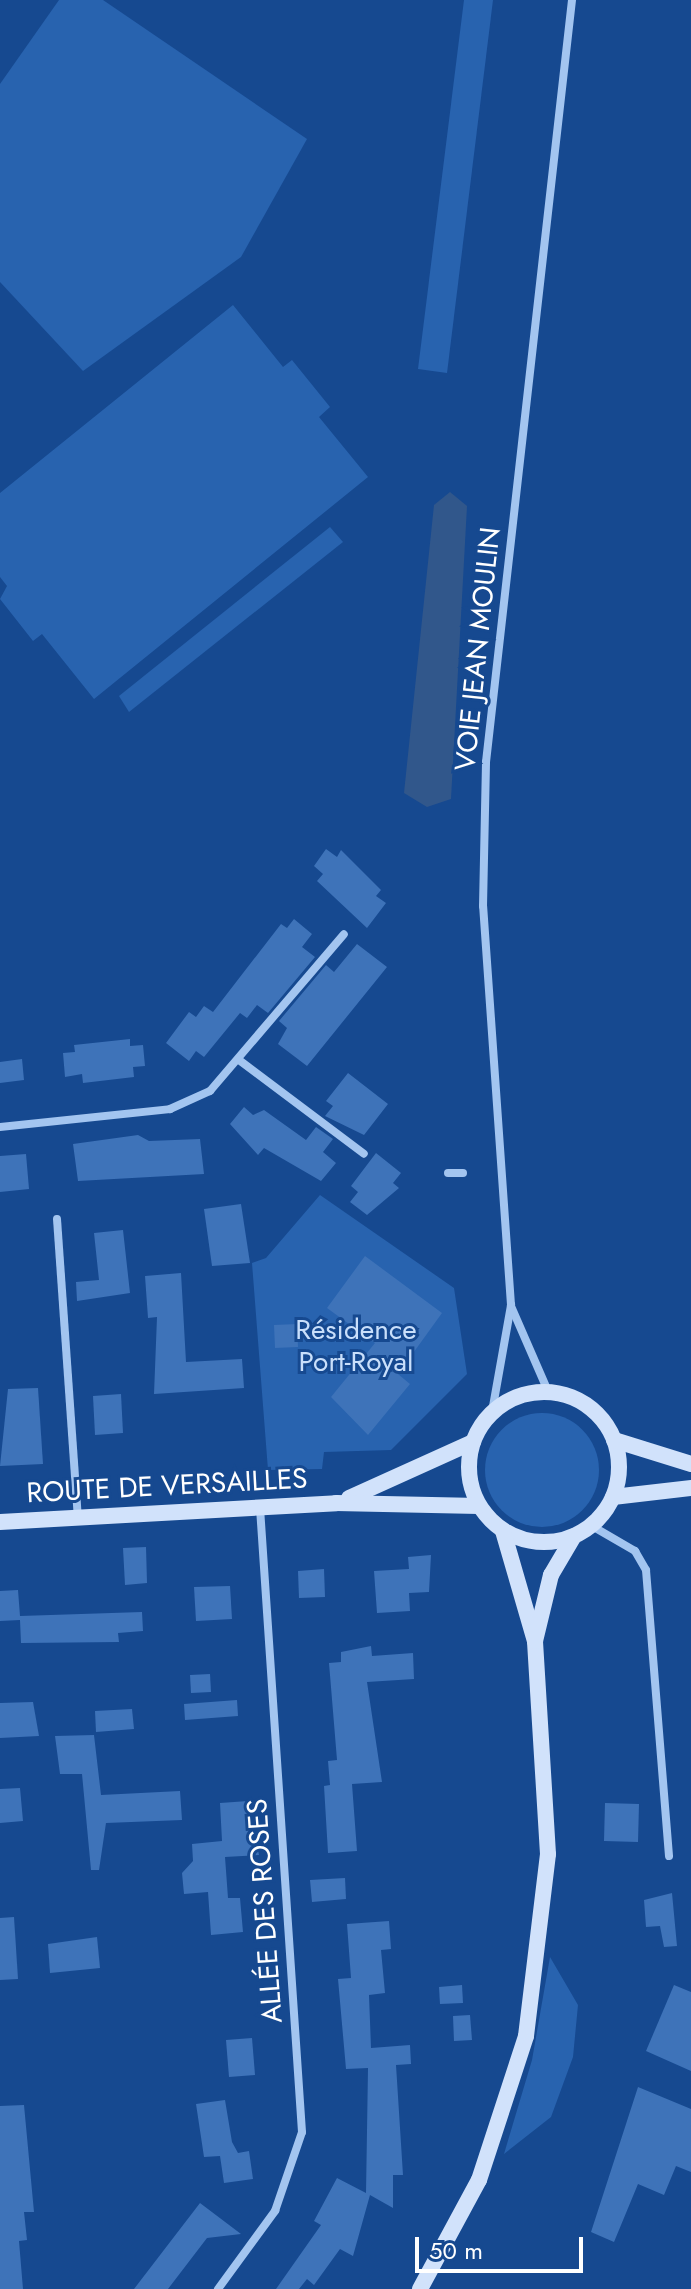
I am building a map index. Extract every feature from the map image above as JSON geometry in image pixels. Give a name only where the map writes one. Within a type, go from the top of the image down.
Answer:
[{"type":"main road","points":[[614,1440],[613,1497],[592,1526],[574,1536],[527,1540],[503,1531],[479,1506],[470,1484],[473,1442],[492,1412],[548,1391],[588,1406],[614,1440],[691,1464]]},
{"type":"main road","name":"ROUTE DE VERSAILLES","points":[[336,1503],[441,1462],[473,1442]]},
{"type":"main road","points":[[613,1497],[691,1488]]},
{"type":"main road","name":"ROUTE DE VERSAILLES","points":[[0,1522],[336,1503],[479,1506]]},
{"type":"main road","points":[[420,2289],[479,2180],[526,2036],[548,1854],[535,1641],[503,1531]]},
{"type":"main road","points":[[535,1641],[551,1575],[574,1536]]},
{"type":"street","name":"VOIE JEAN MOULIN","points":[[492,1412],[511,1305],[485,955],[484,807],[572,0]]},
{"type":"street","points":[[0,1127],[170,1109],[210,1091],[344,934]]},
{"type":"street","points":[[239,1060],[364,1154]]},
{"type":"street","points":[[448,1173],[463,1173]]},
{"type":"street","points":[[57,1219],[78,1518]]},
{"type":"street","name":"VOIE JEAN MOULIN","points":[[511,1305],[548,1391]]},
{"type":"street","name":"ALLÉE DES ROSES","points":[[218,2289],[275,2211],[292,2169],[302,2132],[260,1508]]},
{"type":"street","points":[[592,1526],[635,1551],[646,1570],[669,1856]]},
{"type":"green space","points":[[59,0],[103,0],[307,139],[241,257],[83,371],[0,282],[0,84]]},
{"type":"green space","points":[[464,0],[493,0],[447,373],[418,369]]},
{"type":"green space","points":[[233,305],[283,367],[292,360],[330,407],[319,417],[368,477],[94,699],[42,634],[33,641],[0,599],[7,586],[0,577],[0,493]]},
{"type":"green space","points":[[330,527],[343,542],[129,712],[119,696]]},
{"type":"green space","name":"Résidence Port-Royal","points":[[320,1195],[454,1288],[467,1374],[391,1450],[324,1452],[322,1469],[268,1470],[252,1263],[266,1258]]},
{"type":"green space","points":[[542,1413],[564,1417],[583,1429],[595,1448],[599,1470],[595,1492],[583,1511],[564,1523],[542,1527],[520,1523],[501,1511],[489,1492],[485,1470],[489,1448],[501,1429],[520,1417]]},
{"type":"green space","points":[[550,1957],[578,2005],[573,2057],[551,2117],[504,2154],[532,2060]]},
{"type":"shaded area","points":[[450,492],[467,506],[451,799],[427,807],[404,793],[434,505]]},
{"type":"building","points":[[326,849],[337,857],[341,850],[381,890],[376,896],[386,903],[367,928],[317,881],[323,874],[314,866]]},
{"type":"building","points":[[294,919],[312,934],[302,947],[315,957],[268,1013],[257,1005],[247,1018],[240,1013],[204,1057],[196,1051],[189,1061],[166,1043],[189,1012],[196,1017],[204,1006],[213,1012],[281,924],[287,928]]},
{"type":"building","points":[[357,944],[387,967],[307,1066],[278,1044],[287,1028],[279,1021],[326,965],[334,972]]},
{"type":"building","points":[[130,1039],[130,1046],[143,1045],[145,1066],[133,1067],[134,1077],[83,1083],[82,1074],[65,1077],[63,1053],[75,1052],[74,1045]]},
{"type":"building","points":[[22,1059],[24,1080],[0,1083],[0,1062]]},
{"type":"building","points":[[348,1073],[388,1104],[364,1135],[325,1116],[333,1106],[326,1101]]},
{"type":"building","points":[[244,1107],[253,1115],[264,1110],[306,1140],[316,1127],[333,1139],[323,1152],[336,1163],[321,1181],[264,1148],[258,1155],[230,1124]]},
{"type":"building","points":[[138,1135],[149,1141],[200,1139],[204,1174],[78,1181],[73,1144]]},
{"type":"building","points":[[376,1153],[401,1173],[393,1183],[399,1188],[367,1215],[350,1202],[358,1192],[351,1186]]},
{"type":"building","points":[[26,1154],[29,1189],[0,1192],[0,1156]]},
{"type":"building","points":[[241,1204],[250,1263],[212,1266],[204,1209]]},
{"type":"building","points":[[123,1230],[130,1293],[77,1301],[76,1282],[99,1280],[94,1233]]},
{"type":"building","points":[[365,1256],[442,1313],[398,1374],[410,1384],[368,1435],[331,1397],[375,1343],[327,1308]]},
{"type":"building","points":[[181,1273],[186,1362],[242,1359],[244,1388],[154,1394],[157,1317],[148,1318],[145,1276]]},
{"type":"building","points":[[297,1324],[298,1347],[275,1348],[274,1325]]},
{"type":"building","points":[[38,1388],[43,1464],[0,1466],[8,1389]]},
{"type":"building","points":[[121,1394],[123,1433],[95,1435],[93,1396]]},
{"type":"building","points":[[146,1547],[147,1583],[125,1585],[123,1548]]},
{"type":"building","points":[[431,1555],[429,1592],[409,1593],[410,1611],[377,1613],[374,1571],[409,1569],[408,1557]]},
{"type":"building","points":[[324,1569],[325,1597],[299,1598],[298,1571]]},
{"type":"building","points":[[230,1586],[232,1619],[196,1621],[194,1587]]},
{"type":"building","points":[[18,1590],[20,1616],[142,1612],[143,1631],[118,1633],[119,1642],[21,1643],[20,1620],[0,1621],[0,1591]]},
{"type":"building","points":[[371,1646],[372,1656],[413,1653],[414,1679],[367,1682],[382,1782],[352,1784],[357,1851],[328,1853],[324,1786],[330,1785],[328,1761],[337,1760],[329,1663],[341,1662],[341,1652]]},
{"type":"building","points":[[210,1674],[211,1692],[191,1693],[190,1675]]},
{"type":"building","points":[[237,1700],[238,1716],[185,1720],[184,1704]]},
{"type":"building","points":[[33,1702],[39,1736],[0,1738],[0,1703]]},
{"type":"building","points":[[132,1709],[134,1729],[96,1732],[95,1711]]},
{"type":"building","points":[[94,1735],[101,1795],[180,1791],[182,1820],[106,1823],[99,1870],[91,1870],[82,1774],[60,1774],[55,1736]]},
{"type":"building","points":[[20,1788],[23,1821],[0,1823],[0,1789]]},
{"type":"building","points":[[248,1801],[259,1855],[225,1857],[228,1898],[240,1898],[243,1932],[211,1935],[208,1892],[184,1894],[182,1873],[193,1861],[192,1844],[222,1841],[220,1803]]},
{"type":"building","points":[[605,1803],[639,1804],[638,1842],[604,1841]]},
{"type":"building","points":[[345,1878],[346,1899],[312,1902],[310,1880]]},
{"type":"building","points":[[672,1893],[677,1946],[664,1947],[660,1926],[646,1927],[644,1900]]},
{"type":"building","points":[[14,1917],[18,1979],[0,1980],[0,1918]]},
{"type":"building","points":[[389,1921],[391,1949],[381,1950],[385,1993],[369,1995],[371,2048],[410,2045],[411,2064],[396,2065],[403,2175],[393,2175],[393,2208],[370,2195],[353,2256],[340,2249],[314,2285],[307,2279],[299,2289],[276,2289],[321,2225],[314,2221],[337,2178],[366,2193],[368,2068],[346,2069],[338,1979],[351,1978],[347,1924]]},
{"type":"building","points":[[97,1937],[100,1968],[50,1973],[48,1944]]},
{"type":"building","points":[[462,1985],[463,2003],[440,2004],[439,1987]]},
{"type":"building","points":[[674,1985],[691,1992],[691,2071],[646,2051]]},
{"type":"building","points":[[470,2015],[472,2040],[454,2041],[453,2016]]},
{"type":"building","points":[[252,2038],[255,2075],[229,2077],[226,2040]]},
{"type":"building","points":[[638,2087],[691,2109],[691,2172],[676,2166],[664,2195],[638,2184],[614,2242],[591,2232]]},
{"type":"building","points":[[225,2100],[232,2142],[238,2153],[249,2151],[253,2179],[224,2183],[220,2156],[204,2157],[196,2104]]},
{"type":"building","points":[[24,2105],[34,2212],[24,2212],[27,2240],[19,2241],[23,2289],[0,2289],[0,2106]]},
{"type":"building","points":[[200,2203],[241,2234],[207,2238],[168,2289],[134,2289]]}]
